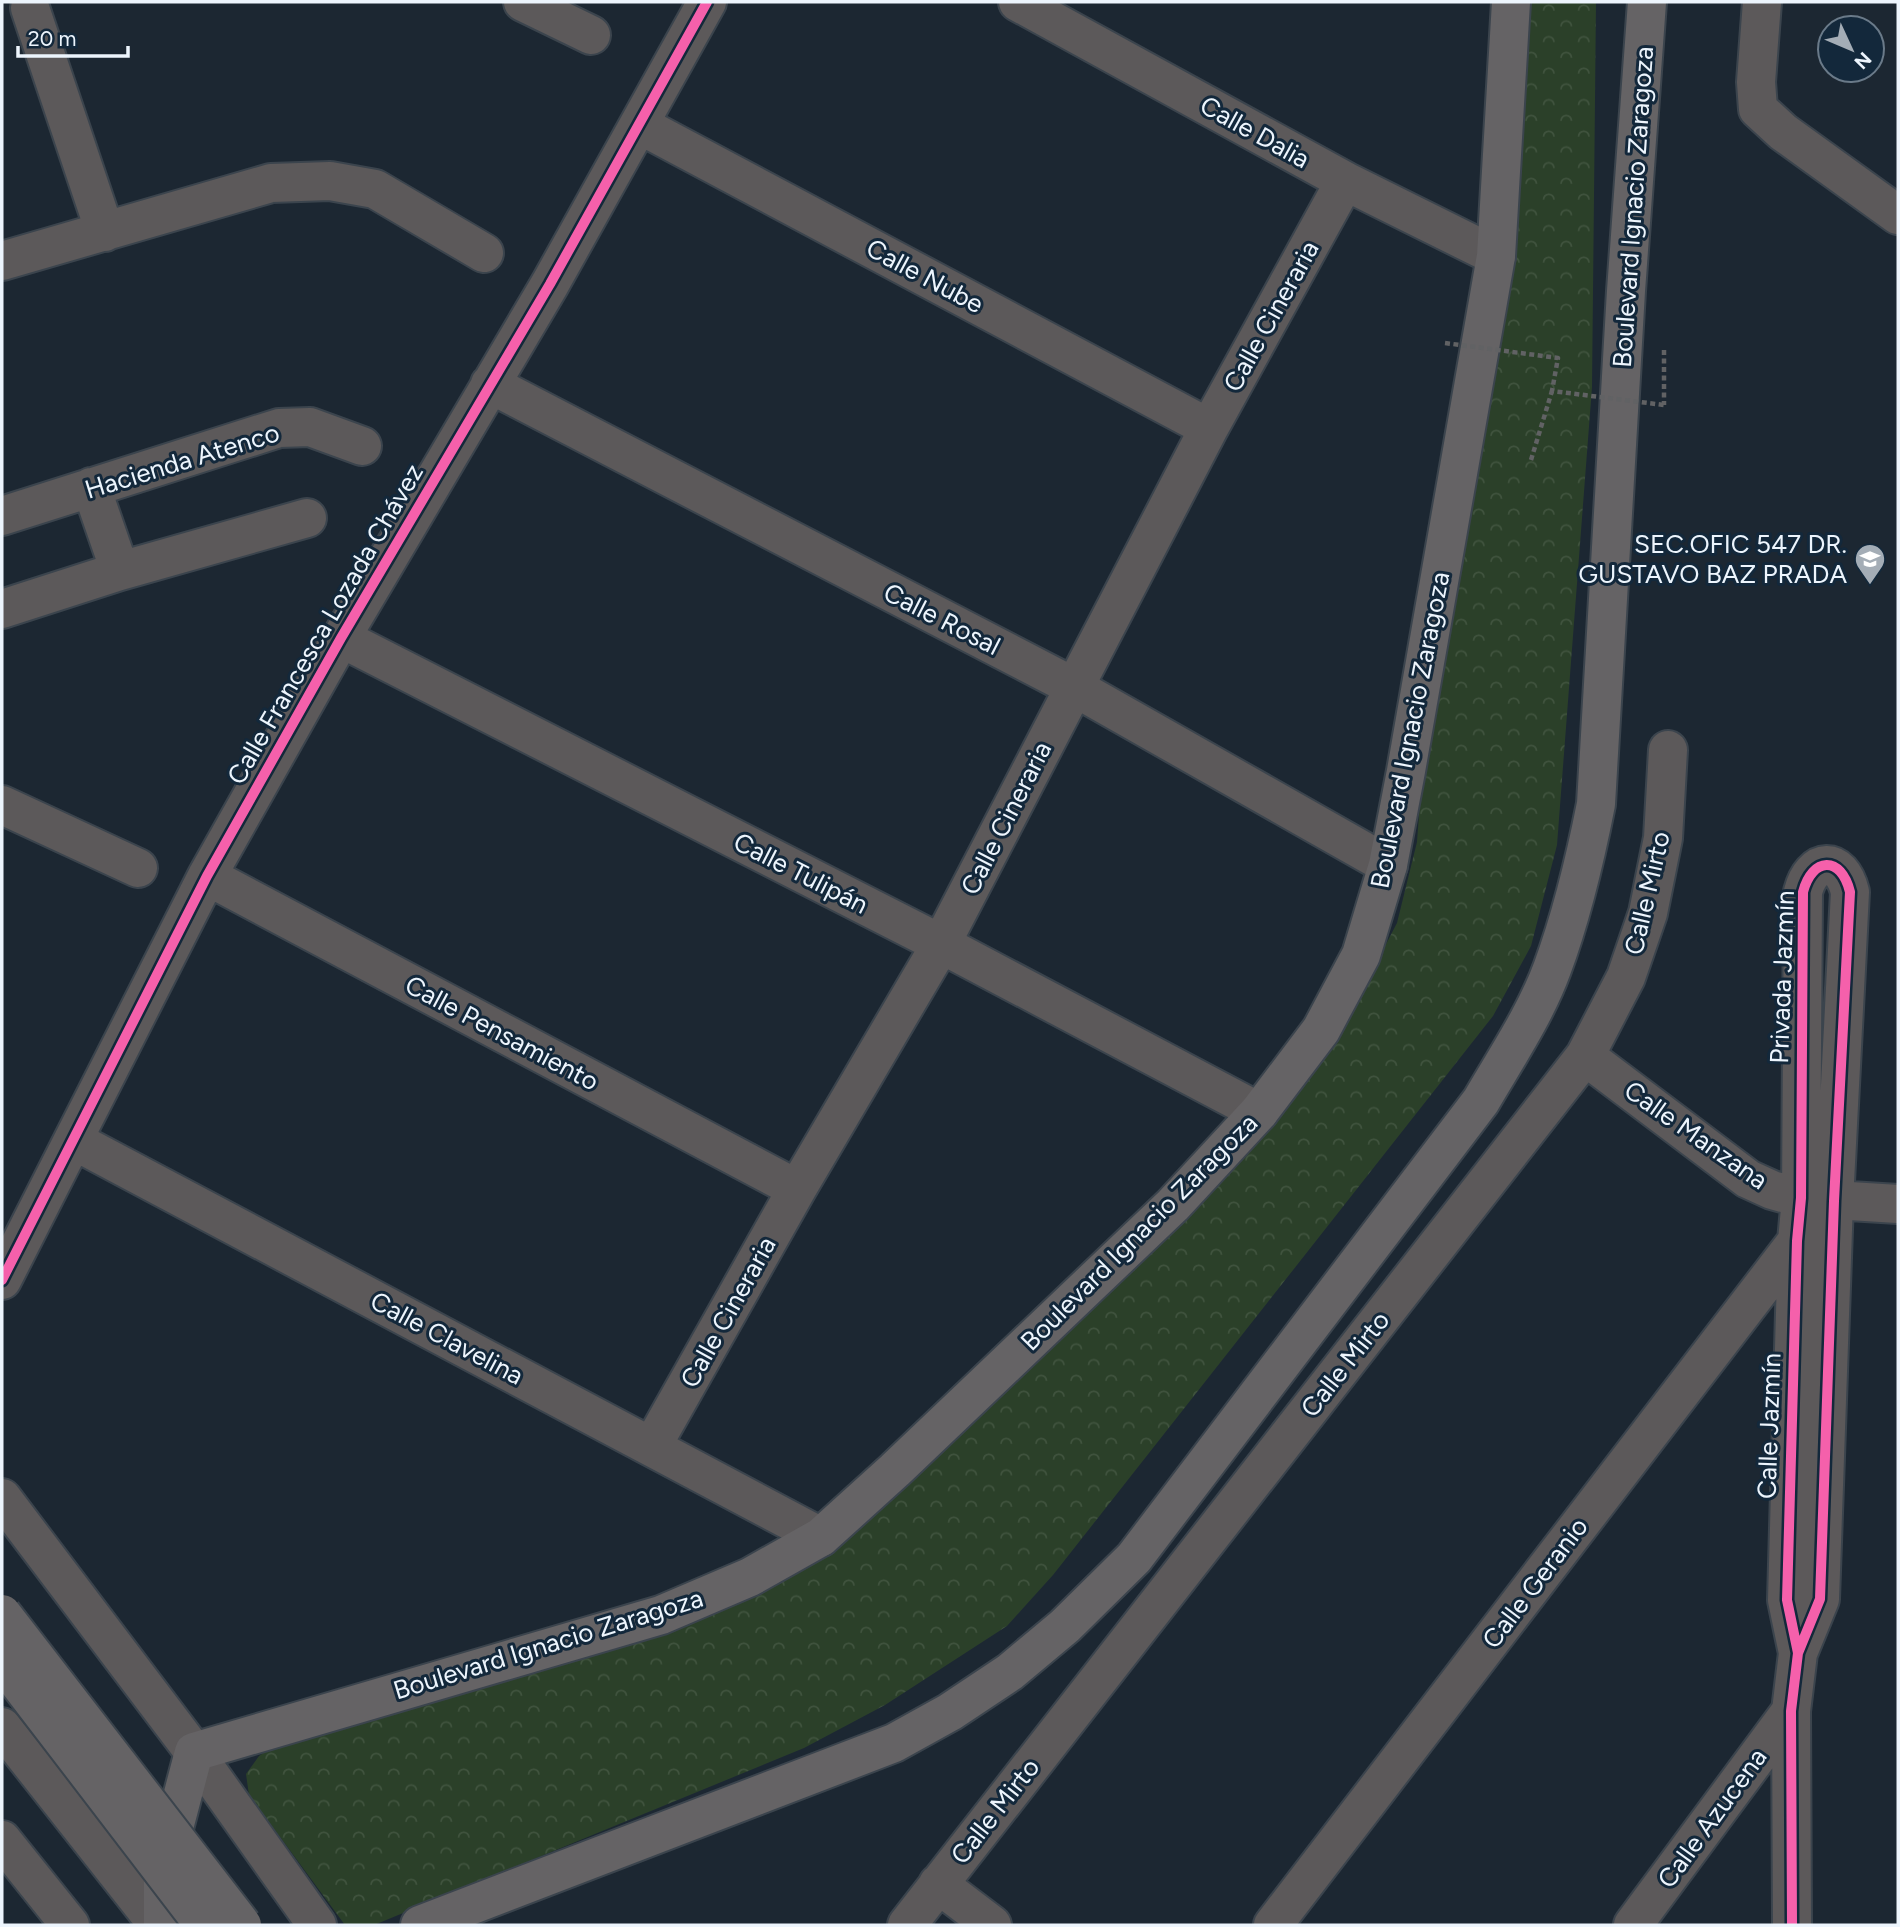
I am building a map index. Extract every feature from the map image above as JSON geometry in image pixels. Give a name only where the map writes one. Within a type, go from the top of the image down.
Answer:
[{"type":"main road","name":"Boulevard Ignacio Zaragoza","points":[[194,1752],[661,1615],[750,1577],[821,1537],[1173,1205],[1259,1112],[1321,1030],[1361,955],[1388,864],[1496,256],[1511,2]]},
{"type":"main road","name":"Boulevard Ignacio Zaragoza","points":[[420,1925],[894,1743],[950,1712],[1010,1672],[1065,1626],[1134,1558],[1481,1101],[1525,1027],[1551,971],[1581,880],[1596,804],[1647,2]]},
{"type":"main road","points":[[2,1614],[242,1925]]},
{"type":"main road","points":[[2,1661],[204,1925]]},
{"type":"main road","points":[[161,1925],[163,1881],[194,1752]]},
{"type":"street","points":[[523,2],[591,35]]},
{"type":"street","name":"Calle Francesca Lozada Chávez","points":[[5,1263],[72,1140],[207,876],[341,638],[550,284],[707,2]]},
{"type":"street","name":"Calle Dalia","points":[[1018,2],[1345,181],[1496,256]]},
{"type":"street","points":[[1762,2],[1756,82],[1758,110],[1783,132],[1898,215]]},
{"type":"street","points":[[28,8],[105,232]]},
{"type":"street","name":"Calle Nube","points":[[640,125],[1209,428]]},
{"type":"street","points":[[2,261],[271,183],[330,181],[375,190],[484,253]]},
{"type":"street","name":"Calle Cineraria","points":[[652,1446],[797,1189],[941,944],[1209,428],[1345,181]]},
{"type":"street","name":"Calle Rosal","points":[[490,384],[1074,687],[1388,864]]},
{"type":"street","name":"Hacienda Atenco","points":[[2,516],[279,428],[310,428],[362,446]]},
{"type":"street","points":[[91,487],[120,570]]},
{"type":"street","points":[[2,609],[120,570],[307,518]]},
{"type":"street","name":"Calle Tulipán","points":[[341,638],[941,944],[1259,1112]]},
{"type":"street","name":"Calle Mirto","points":[[907,1925],[1585,1056],[1626,977],[1648,913],[1663,838],[1668,750]]},
{"type":"street","points":[[2,805],[138,868]]},
{"type":"street","name":"Privada Jazmín","points":[[1829,864],[1838,868],[1846,879],[1850,892],[1818,1200],[1803,892],[1806,880],[1818,867],[1829,864]]},
{"type":"street","name":"Calle Pensamiento","points":[[207,876],[797,1189]]},
{"type":"street","name":"Calle Manzana","points":[[1585,1056],[1748,1179],[1772,1190],[1818,1200],[1898,1204]]},
{"type":"street","name":"Calle Clavelina","points":[[72,1140],[821,1537]]},
{"type":"street","name":"Calle Jazmín","points":[[1792,1925],[1791,1711],[1798,1653],[1787,1600],[1818,1200]]},
{"type":"street","name":"Calle Geranio","points":[[1273,1925],[1816,1243]]},
{"type":"street","points":[[2,1498],[194,1752],[317,1925]]},
{"type":"street","name":"Calle Azucena","points":[[1633,1925],[1791,1711]]},
{"type":"street","points":[[2,1727],[161,1925]]},
{"type":"street","points":[[2,1840],[70,1925]]},
{"type":"street","points":[[938,1884],[992,1925]]},
{"type":"path","points":[[1445,343],[1558,358],[1552,391],[1531,460]]},
{"type":"path","points":[[1552,391],[1664,405]]},
{"type":"green space","points":[[1508,2],[1596,2],[1592,387],[1557,845],[1531,946],[1493,1016],[1053,1575],[1007,1626],[885,1705],[804,1748],[374,1925],[345,1925],[249,1795],[246,1774],[259,1756],[299,1728],[810,1556],[1008,1389],[1178,1217],[1340,1032],[1397,923],[1417,842],[1430,667]]},
{"type":"cycle path","points":[[2,1280],[207,876],[341,638],[550,284],[707,2]]},
{"type":"cycle path","points":[[1792,1925],[1791,1711],[1798,1653],[1820,1599],[1834,1201],[1850,892],[1840,871],[1826,865],[1813,872],[1803,892],[1801,1198],[1797,1241],[1787,1600],[1798,1653]]},
{"type":"place","name":"SEC.OFIC 547 DR. GUSTAVO BAZ PRADA","points":[[1870,586]]}]
